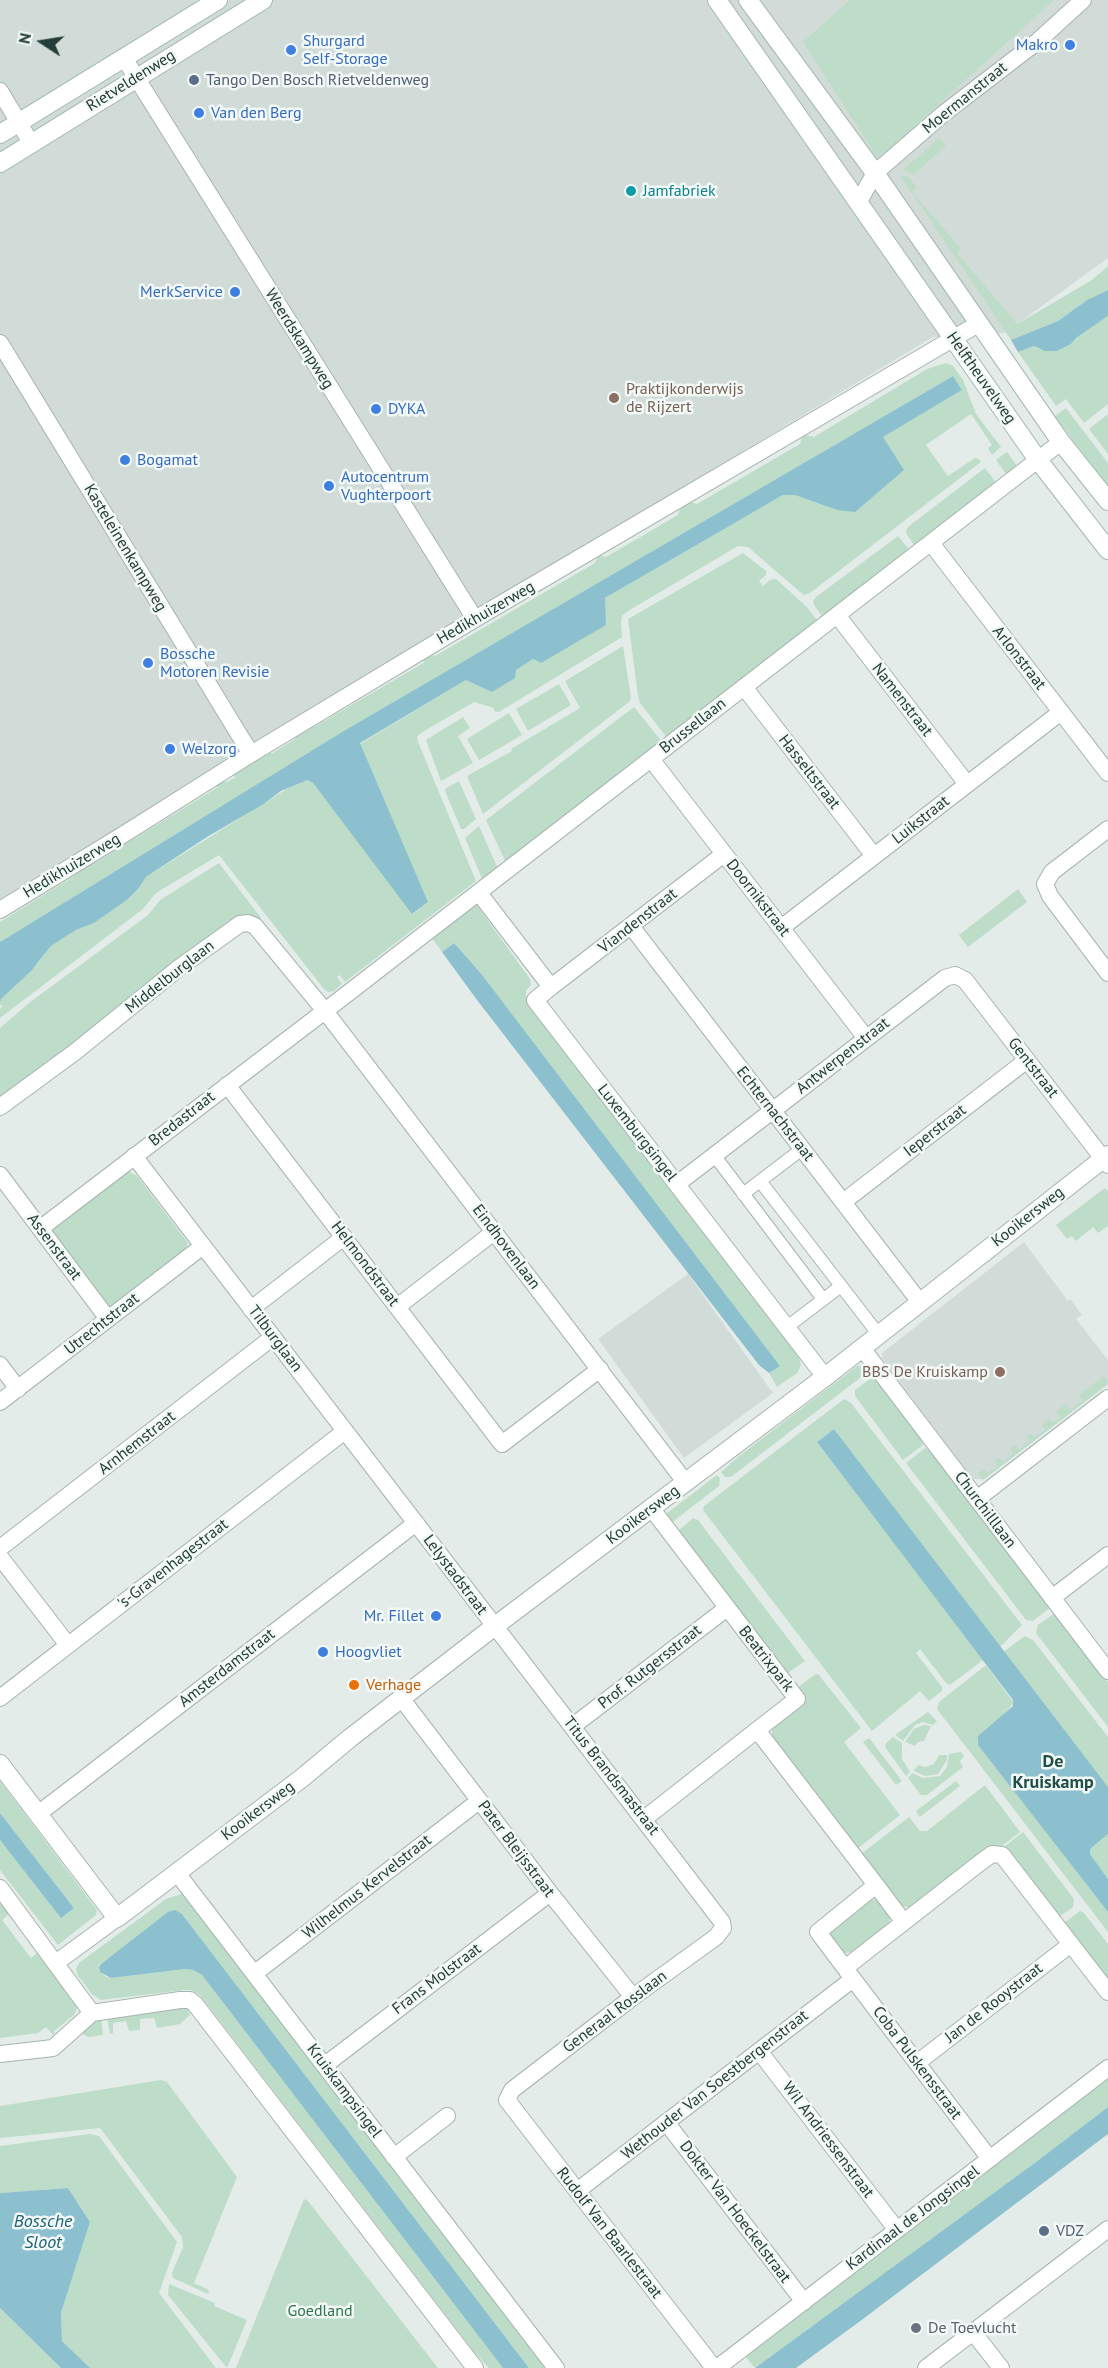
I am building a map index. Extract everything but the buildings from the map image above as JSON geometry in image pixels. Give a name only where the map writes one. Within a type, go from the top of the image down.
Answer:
[{"type":"main road","name":"Rietveldenweg","points":[[0,134],[218,0]]},
{"type":"main road","name":"Rietveldenweg","points":[[0,163],[263,0]]},
{"type":"main road","name":"Helftheuvelweg","points":[[717,0],[1038,460],[1108,550]]},
{"type":"main road","name":"Helftheuvelweg","points":[[748,0],[875,173],[1061,442],[1108,501]]},
{"type":"main road","name":"Kooikersweg","points":[[177,1873],[302,1778],[401,1698],[825,1377],[919,1301],[1106,1160]]},
{"type":"main road","points":[[0,1764],[117,1918],[177,1873]]},
{"type":"street","name":"Moermanstraat","points":[[875,173],[943,114],[1038,41],[1083,0]]},
{"type":"street","name":"Weerdskampweg","points":[[124,58],[475,619]]},
{"type":"street","points":[[0,92],[31,143]]},
{"type":"street","points":[[858,203],[875,173]]},
{"type":"street","name":"Hedikhuizerweg","points":[[0,910],[251,754],[475,619],[978,324]]},
{"type":"street","name":"Kasteleinenkampweg","points":[[0,343],[251,754]]},
{"type":"street","name":"Brussellaan","points":[[325,1011],[1061,442]]},
{"type":"street","name":"Arlonstraat","points":[[931,543],[1108,773]]},
{"type":"street","name":"Namenstraat","points":[[837,615],[967,784]]},
{"type":"street","name":"Hasseltstraat","points":[[744,687],[874,856]]},
{"type":"street","name":"Luikstraat","points":[[781,928],[1061,712]]},
{"type":"street","name":"Doornikstraat","points":[[651,759],[866,1038]]},
{"type":"street","points":[[1108,829],[1052,872],[1045,884],[1050,896],[1108,973]]},
{"type":"street","name":"Viandenstraat","points":[[551,987],[724,854]]},
{"type":"street","points":[[478,892],[551,987]]},
{"type":"street","name":"Middelburglaan","points":[[0,1107],[75,1052],[180,967],[240,924],[248,922],[255,926],[325,1011]]},
{"type":"street","name":"Echternachstraat","points":[[631,926],[919,1301]]},
{"type":"street","name":"Antwerpenstraat","points":[[677,1184],[945,978],[955,975]]},
{"type":"street","name":"Gentstraat","points":[[955,975],[965,980],[1106,1160]]},
{"type":"street","name":"Luxemburgsingel","points":[[551,987],[535,1000],[825,1377]]},
{"type":"street","name":"Bredastraat","points":[[40,1228],[325,1011]]},
{"type":"street","name":"Eindhovenlaan","points":[[325,1011],[686,1483]]},
{"type":"street","name":"Ieperstraat","points":[[843,1202],[1027,1060]]},
{"type":"street","name":"Helmondstraat","points":[[227,1085],[502,1444],[600,1369]]},
{"type":"street","points":[[743,1194],[802,1149]]},
{"type":"street","points":[[714,1155],[823,1299]]},
{"type":"street","name":"Tilburglaan","points":[[134,1156],[416,1523]]},
{"type":"street","name":"Assenstraat","points":[[0,1176],[108,1319]]},
{"type":"street","points":[[760,1181],[879,1335]]},
{"type":"street","points":[[397,1307],[494,1232]]},
{"type":"street","points":[[251,1309],[344,1238]]},
{"type":"street","name":"Utrechtstraat","points":[[0,1402],[203,1246]]},
{"type":"street","points":[[787,1327],[841,1286]]},
{"type":"street","name":"Arnhemstraat","points":[[0,1548],[273,1337]]},
{"type":"street","name":"Churchilllaan","points":[[862,1348],[1108,1671]]},
{"type":"street","points":[[0,1365],[18,1389]]},
{"type":"street","points":[[976,1499],[1108,1398]]},
{"type":"street","name":"'s-Gravenhagestraat","points":[[0,1698],[345,1431]]},
{"type":"street","name":"Beatrixpark","points":[[652,1509],[797,1699],[757,1730]]},
{"type":"street","name":"Lelystadstraat","points":[[416,1523],[495,1626]]},
{"type":"street","name":"Amsterdamstraat","points":[[38,1814],[416,1523]]},
{"type":"street","points":[[1052,1598],[1108,1555]]},
{"type":"street","points":[[0,1557],[68,1645]]},
{"type":"street","name":"Prof. Rutgersstraat","points":[[573,1726],[727,1608]]},
{"type":"street","name":"Titus Brandsmastraat","points":[[495,1626],[720,1918],[723,1928]]},
{"type":"street","name":"Pater Bleijsstraat","points":[[401,1698],[550,1893],[633,1997]]},
{"type":"street","points":[[644,1819],[757,1730],[903,1922]]},
{"type":"street","name":"Wilhelmus Kervelstraat","points":[[255,1973],[479,1801]]},
{"type":"street","points":[[876,1885],[818,1932],[849,1973],[903,1922],[981,1862],[997,1853],[1006,1858],[1108,1992]]},
{"type":"street","name":"Kruiskampsingel","points":[[177,1873],[556,2368]]},
{"type":"street","points":[[0,1888],[57,1962],[92,2013]]},
{"type":"street","name":"Frans Molstraat","points":[[325,2065],[550,1893]]},
{"type":"street","points":[[57,1962],[117,1918]]},
{"type":"street","name":"Generaal Rosslaan","points":[[508,2097],[512,2090],[633,1997],[716,1937],[723,1928]]},
{"type":"street","name":"Jan de Rooystraat","points":[[917,2063],[1071,1944]]},
{"type":"street","name":"Wethouder Van Soestbergenstraat","points":[[577,2191],[759,2051],[849,1973]]},
{"type":"street","name":"Coba Pulskensstraat","points":[[849,1973],[990,2158]]},
{"type":"street","points":[[0,2054],[53,2048],[92,2013],[190,2000],[475,2368]]},
{"type":"street","name":"Wil Andriessenstraat","points":[[759,2051],[897,2230]]},
{"type":"street","name":"Kardinaal de Jongsingel","points":[[715,2368],[1108,2068]]},
{"type":"street","name":"Rudolf Van Baarlestraat","points":[[508,2097],[509,2104],[715,2368]]},
{"type":"street","points":[[394,2157],[447,2116]]},
{"type":"street","name":"Dokter Van Hoeckelstraat","points":[[666,2122],[804,2302]]},
{"type":"street","points":[[926,2368],[1108,2229]]},
{"type":"street","points":[[974,2332],[1001,2368]]},
{"type":"shaded area","points":[[0,0],[1108,0],[1108,258],[1005,333],[933,337],[695,480],[0,911]]},
{"type":"shaded area","name":"BBS De Kruiskamp","points":[[1024,1242],[1068,1301],[1070,1299],[1082,1315],[1076,1319],[1108,1360],[1108,1384],[984,1479],[973,1479],[882,1358],[882,1353]]},
{"type":"shaded area","points":[[688,1274],[773,1393],[684,1458],[598,1339]]},
{"type":"green space","points":[[850,0],[1054,0],[889,149],[877,157],[803,42]]},
{"type":"green space","points":[[939,138],[946,146],[913,175],[904,169]]},
{"type":"green space","points":[[903,176],[908,177],[917,187],[912,192],[961,249],[957,253],[1017,324],[1092,280],[1108,266],[1108,290],[1087,300],[1058,321],[1011,340],[902,178]]},
{"type":"green space","points":[[1108,316],[1108,404],[1084,423],[1066,399],[1056,406],[1018,352],[1034,346],[1057,351],[1071,344]]},
{"type":"green space","points":[[946,363],[953,366],[963,380],[976,414],[1001,447],[992,455],[988,448],[992,445],[971,414],[926,445],[948,476],[975,458],[981,462],[810,593],[804,595],[748,547],[738,546],[628,611],[622,616],[622,637],[499,712],[494,711],[494,708],[474,702],[417,737],[476,881],[345,982],[340,975],[337,977],[342,984],[334,991],[328,992],[324,989],[219,855],[156,893],[143,909],[0,1018],[0,1009],[3,1006],[0,1005],[1,999],[38,963],[51,946],[76,930],[94,923],[127,900],[146,877],[298,782],[307,780],[313,783],[413,914],[428,902],[360,744],[466,680],[515,670],[533,659],[541,663],[605,598],[783,495],[795,495],[837,510],[883,437],[962,390],[953,376],[342,732],[0,942],[0,922],[74,876],[76,865],[84,860],[95,863],[218,787],[210,784],[215,779],[227,782],[236,777],[228,774],[262,753],[273,753],[295,739],[297,728],[303,724],[314,727],[425,662],[418,659],[424,654],[435,656],[595,563],[599,555],[606,557],[678,515],[680,508],[690,502],[697,504],[800,444],[805,435],[814,437],[927,369]]},
{"type":"green space","points":[[1066,408],[1108,463],[1108,487],[1055,416]]},
{"type":"green space","points":[[1108,414],[1108,454],[1089,429]]},
{"type":"green space","points":[[1007,452],[1017,466],[1008,477],[996,460]]},
{"type":"green space","points":[[985,468],[998,485],[917,549],[907,535],[906,530],[909,526]]},
{"type":"green space","points":[[898,536],[911,552],[824,619],[814,605],[813,601],[816,597]]},
{"type":"green space","points":[[743,553],[766,571],[766,575],[759,581],[763,586],[770,580],[776,579],[807,607],[819,623],[668,739],[640,703],[628,619]]},
{"type":"green space","points":[[623,646],[631,698],[629,702],[483,814],[467,776],[580,708],[565,681]]},
{"type":"green space","points":[[559,684],[571,705],[528,731],[516,709]]},
{"type":"green space","points":[[634,707],[663,743],[506,863],[486,820]]},
{"type":"green space","points":[[509,713],[522,735],[479,760],[467,739]]},
{"type":"green space","points":[[463,717],[470,728],[458,736],[473,763],[441,781],[426,740]]},
{"type":"green space","points":[[459,781],[476,819],[464,829],[461,829],[445,791],[446,788]]},
{"type":"green space","points":[[479,826],[498,869],[483,881],[465,838]]},
{"type":"green space","points":[[219,863],[261,918],[0,1102],[0,1028],[29,1003],[148,915],[160,900]]},
{"type":"green space","points":[[1018,889],[1027,902],[968,947],[959,935]]},
{"type":"green space","points":[[476,904],[530,979],[531,985],[526,990],[526,1000],[799,1357],[801,1365],[797,1373],[777,1387],[769,1373],[779,1365],[454,943],[442,952],[432,938]]},
{"type":"green space","points":[[126,1170],[137,1176],[188,1243],[185,1251],[110,1308],[50,1230]]},
{"type":"green space","points":[[1105,1188],[1108,1191],[1108,1226],[1098,1233],[1093,1227],[1076,1241],[1072,1236],[1067,1239],[1056,1225]]},
{"type":"green space","points":[[863,1365],[869,1371],[731,1477],[725,1477],[721,1472],[857,1366]]},
{"type":"green space","points":[[1105,1375],[1108,1384],[983,1480],[978,1474],[984,1469],[988,1473],[998,1466],[995,1461],[1000,1457],[1003,1462],[1013,1454],[1010,1449],[1015,1445],[1019,1450],[1030,1441],[1027,1436],[1031,1433],[1035,1437],[1045,1430],[1042,1425],[1049,1419],[1053,1423],[1060,1418],[1056,1412],[1065,1404],[1070,1410],[1082,1401],[1079,1395]]},
{"type":"green space","points":[[874,1376],[919,1436],[923,1445],[903,1460],[855,1396],[855,1390]]},
{"type":"green space","points":[[844,1399],[851,1403],[1022,1625],[1000,1647],[834,1429],[817,1442],[983,1660],[950,1685],[920,1649],[916,1653],[942,1687],[942,1691],[929,1701],[920,1691],[872,1731],[703,1510],[704,1506]]},
{"type":"green space","points":[[925,1448],[933,1452],[1051,1607],[1033,1621],[1026,1620],[906,1463]]},
{"type":"green space","points":[[717,1475],[720,1479],[719,1486],[671,1523],[666,1514]]},
{"type":"green space","points":[[693,1518],[698,1520],[805,1661],[785,1675],[677,1532]]},
{"type":"green space","points":[[1055,1613],[1108,1682],[1108,1727],[1036,1633],[1038,1625]]},
{"type":"green space","points":[[1025,1636],[1033,1640],[1108,1737],[1108,1787],[1003,1652]]},
{"type":"green space","points":[[986,1665],[1014,1703],[977,1743],[1108,1912],[1108,1932],[937,1709],[939,1702]]},
{"type":"green space","points":[[818,1674],[861,1728],[844,1742],[900,1815],[857,1849],[772,1737],[772,1730],[797,1688]]},
{"type":"green space","points":[[928,1712],[937,1721],[933,1725],[923,1722],[915,1725],[903,1741],[895,1735]]},
{"type":"green space","points":[[924,1725],[931,1726],[924,1741],[918,1742],[915,1746],[905,1742],[914,1729]]},
{"type":"green space","points":[[893,1737],[902,1743],[902,1759],[910,1772],[906,1776],[885,1747]]},
{"type":"green space","points":[[869,1738],[902,1781],[896,1785],[863,1742]]},
{"type":"green space","points":[[961,1752],[964,1756],[960,1761],[963,1767],[927,1795],[921,1795],[908,1778],[912,1773],[923,1778],[940,1776],[947,1767],[949,1754]]},
{"type":"green space","points":[[939,1755],[947,1755],[947,1760],[938,1774],[925,1776],[914,1771],[918,1765],[925,1767],[934,1764]]},
{"type":"green space","points":[[0,1781],[97,1910],[96,1915],[58,1945],[0,1870],[0,1840],[61,1917],[74,1908],[0,1813]]},
{"type":"green space","points":[[956,1781],[960,1786],[920,1817],[916,1811]]},
{"type":"green space","points":[[985,1785],[1020,1832],[1002,1846],[993,1846],[912,1907],[899,1904],[861,1854],[909,1817],[920,1831],[927,1831]]},
{"type":"green space","points":[[1023,1832],[1074,1899],[1073,1907],[1059,1917],[1004,1847]]},
{"type":"green space","points":[[1108,1834],[1108,1879],[1090,1854],[1090,1849]]},
{"type":"green space","points":[[184,1893],[550,2368],[529,2368],[182,1914],[110,1957],[99,1965],[99,1970],[106,1977],[111,1978],[185,1969],[202,1975],[503,2368],[489,2368],[475,2353],[200,1995],[191,1990],[184,1990],[101,2000],[92,1994],[78,1976],[76,1969],[79,1963],[166,1899]]},
{"type":"green space","points":[[0,1899],[10,1913],[2,1920],[31,1958],[37,1953],[75,2002],[77,2009],[74,2015],[54,2031],[53,2035],[46,2027],[38,2033],[0,2038]]},
{"type":"green space","points":[[870,1899],[877,1900],[890,1915],[889,1923],[854,1952],[844,1953],[830,1936],[831,1931]]},
{"type":"green space","points":[[1080,1911],[1108,1944],[1108,1981],[1064,1923]]},
{"type":"green space","points":[[186,2006],[190,2015],[180,2024],[157,2028],[154,2018],[140,2019],[140,2030],[129,2031],[126,2021],[113,2023],[113,2033],[110,2034],[107,2016]]},
{"type":"green space","points":[[101,2016],[103,2035],[89,2037],[84,2035],[82,2031]]},
{"type":"green space","points":[[1108,2079],[1108,2107],[1036,2162],[755,2368],[744,2355]]},
{"type":"green space","points":[[161,2080],[167,2082],[237,2177],[194,2283],[209,2290],[208,2294],[173,2278],[172,2273],[183,2247],[182,2237],[100,2128],[0,2138],[0,2106]]},
{"type":"green space","points":[[90,2134],[99,2136],[177,2242],[159,2293],[216,2368],[90,2368],[62,2341],[61,2313],[90,2222],[68,2188],[0,2193],[0,2146]]},
{"type":"green space","name":"Goedland","points":[[304,2199],[308,2201],[438,2368],[236,2368]]},
{"type":"green space","points":[[169,2284],[215,2303],[214,2306],[247,2320],[227,2368],[168,2295]]},
{"type":"green space","points":[[0,2308],[44,2351],[61,2368],[0,2368]]},
{"type":"water","points":[[1108,290],[1108,316],[1071,344],[1057,351],[1045,351],[1034,346],[1018,352],[1011,340],[1058,321],[1087,300]]},
{"type":"water","points":[[953,376],[962,390],[883,437],[904,470],[855,512],[837,510],[795,495],[783,495],[605,598],[606,625],[541,663],[533,659],[516,670],[515,678],[492,692],[466,680],[360,743],[428,902],[412,914],[313,783],[307,780],[281,791],[262,805],[207,837],[146,877],[127,900],[94,923],[76,930],[51,946],[31,971],[1,999],[0,1003],[0,942],[342,732]]},
{"type":"water","points":[[454,943],[482,975],[780,1366],[769,1373],[759,1365],[477,1000],[442,952]]},
{"type":"water","points":[[834,1429],[1108,1787],[1108,1834],[1090,1849],[1090,1854],[1108,1879],[1108,1912],[978,1745],[978,1736],[1013,1706],[1013,1700],[817,1442]]},
{"type":"water","points":[[0,1813],[74,1908],[61,1918],[0,1840]]},
{"type":"water","points":[[175,1910],[182,1914],[529,2368],[503,2368],[202,1975],[185,1969],[111,1978],[100,1972],[101,1964],[168,1912]]},
{"type":"water","points":[[1108,2107],[1108,2134],[859,2322],[796,2368],[755,2368],[1036,2162]]},
{"type":"water","name":"Bossche Sloot","points":[[68,2188],[90,2222],[61,2313],[62,2341],[90,2368],[61,2368],[0,2308],[0,2193]]},
{"type":"place","name":"Makro","points":[[1070,45]]},
{"type":"place","name":"Shurgard Self-Storage","points":[[291,50]]},
{"type":"place","name":"Tango Den Bosch Rietveldenweg","points":[[194,80]]},
{"type":"place","name":"Van den Berg","points":[[199,113]]},
{"type":"place","name":"Jamfabriek","points":[[631,191]]},
{"type":"place","name":"MerkService","points":[[235,292]]},
{"type":"place","name":"Praktijkonderwijs de Rijzert","points":[[614,398]]},
{"type":"place","name":"DYKA","points":[[376,409]]},
{"type":"place","name":"Bogamat","points":[[125,460]]},
{"type":"place","name":"Autocentrum Vughterpoort","points":[[329,486]]},
{"type":"place","name":"Bossche Motoren Revisie","points":[[148,663]]},
{"type":"place","name":"Welzorg","points":[[170,749]]},
{"type":"place","name":"BBS De Kruiskamp","points":[[1000,1372]]},
{"type":"place","name":"Mr. Fillet","points":[[436,1616]]},
{"type":"place","name":"Hoogvliet","points":[[323,1652]]},
{"type":"place","name":"Verhage","points":[[354,1685]]},
{"type":"place","name":"VDZ","points":[[1044,2231]]},
{"type":"place","name":"De Toevlucht","points":[[916,2328]]},
{"type":"district","name":"De Kruiskamp","points":[[1053,1772]]}]
